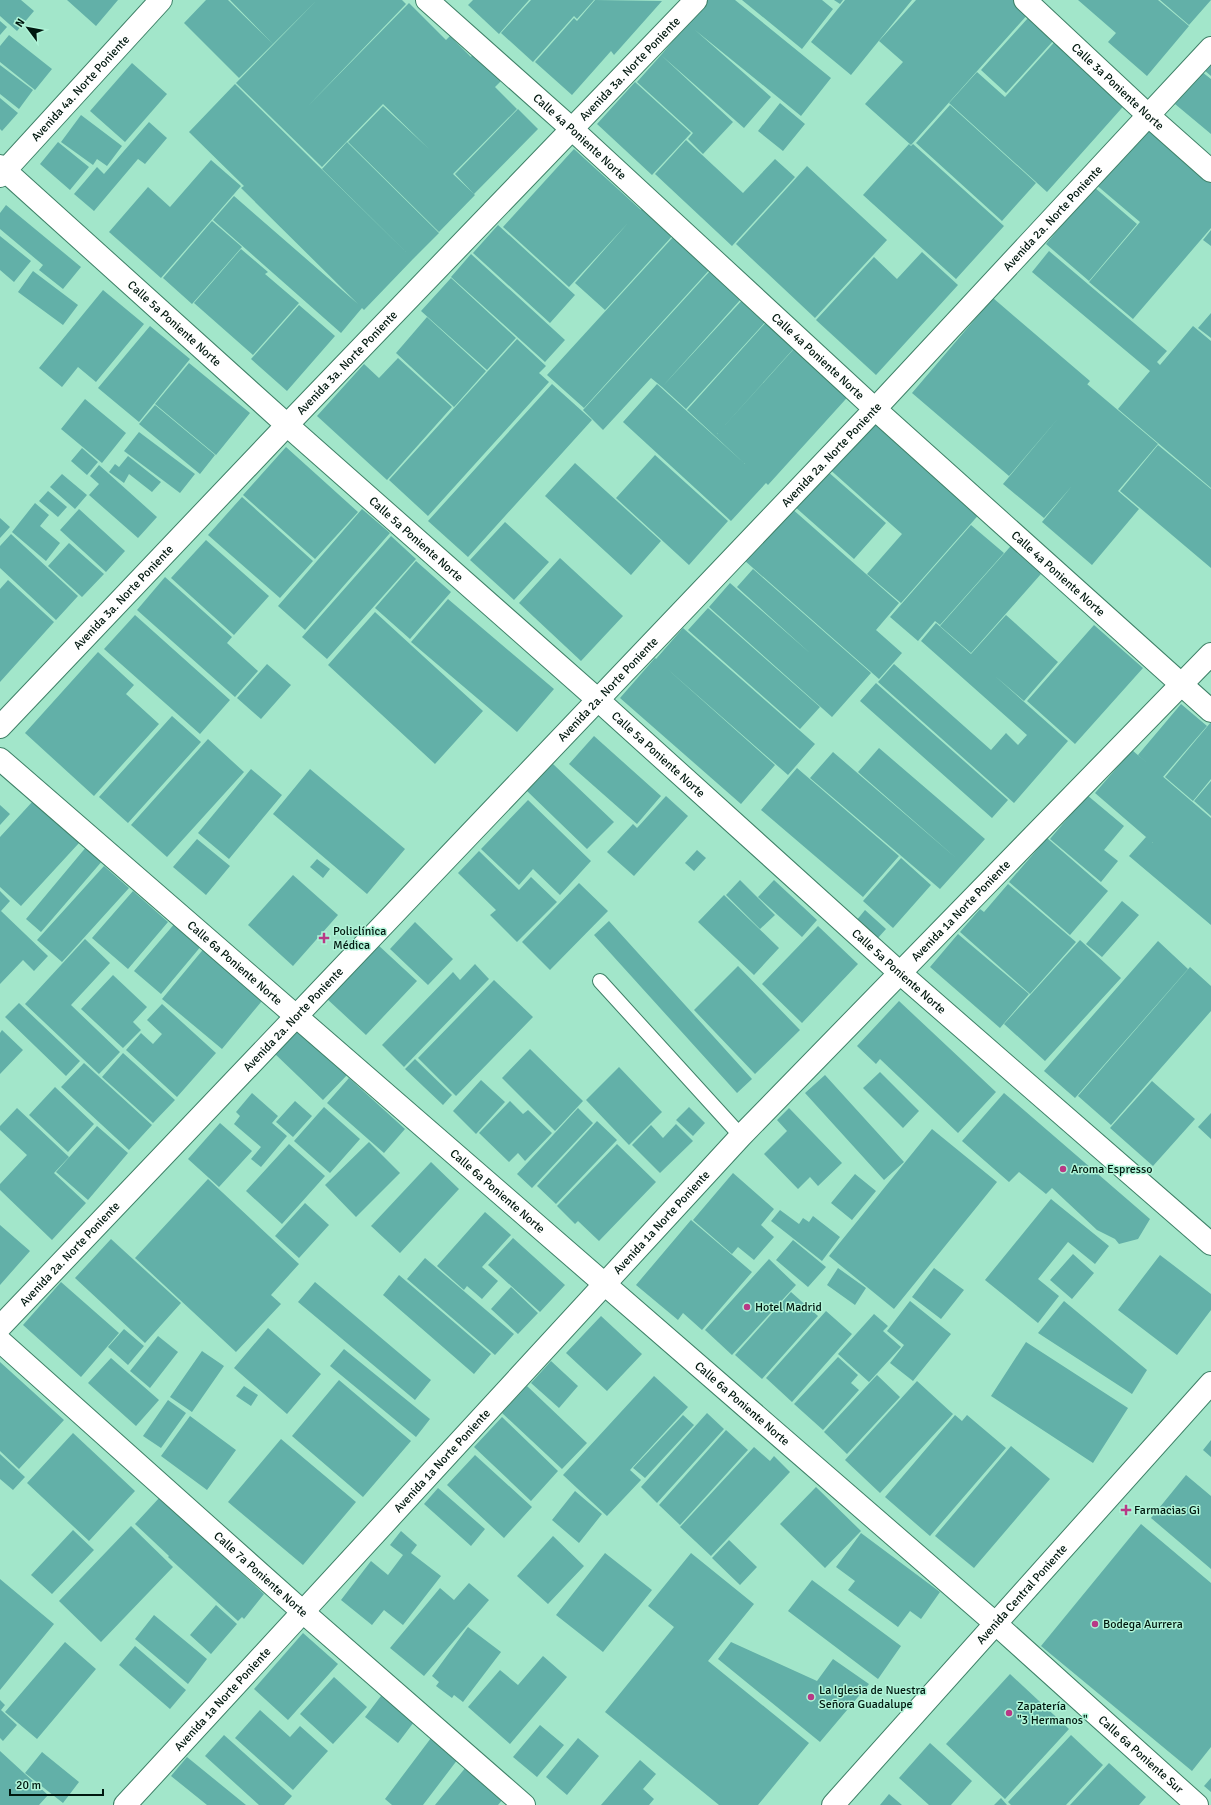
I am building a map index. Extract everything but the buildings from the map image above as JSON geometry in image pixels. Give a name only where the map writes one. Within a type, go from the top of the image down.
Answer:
[{"type":"street","name":"Avenida 4a. Norte Poniente","points":[[2,171],[161,0]]},
{"type":"street","name":"Calle 4a Poniente Norte","points":[[427,0],[573,130],[875,409],[1181,686],[1211,711]]},
{"type":"street","name":"Avenida 3a. Norte Poniente","points":[[0,727],[287,425],[573,130],[696,0]]},
{"type":"street","name":"Calle 3a Poniente Norte","points":[[1025,0],[1149,116],[1211,171]]},
{"type":"street","name":"Avenida 2a. Norte Poniente","points":[[0,1327],[875,409],[1211,48]]},
{"type":"street","name":"Calle 5a Poniente Norte","points":[[2,171],[597,699],[900,972],[1211,1244]]},
{"type":"street","name":"Avenida 1a Norte Poniente","points":[[125,1805],[603,1284],[741,1136],[1211,654]]},
{"type":"street","name":"Calle 6a Poniente Norte","points":[[0,758],[603,1284],[996,1624]]},
{"type":"street","name":"Calle 7a Poniente Norte","points":[[0,1341],[303,1612],[524,1805]]},
{"type":"street","name":"Avenida Central Poniente","points":[[833,1805],[1211,1383]]},
{"type":"street","name":"Calle 6a Poniente Sur","points":[[996,1624],[1197,1805]]},
{"type":"lane","points":[[600,981],[741,1136]]},
{"type":"place","name":"Policlínica Médica","points":[[324,938]]},
{"type":"place","name":"Aroma Espresso","points":[[1063,1169]]},
{"type":"place","name":"Hotel Madrid","points":[[747,1307]]},
{"type":"place","name":"Farmacias Gi","points":[[1126,1510]]},
{"type":"place","name":"Bodega Aurrera","points":[[1095,1624]]},
{"type":"place","name":"La Iglesia de Nuestra Señora Guadalupe","points":[[811,1697]]},
{"type":"place","name":"Zapatería \"3 Hermanos\"","points":[[1009,1713]]}]
